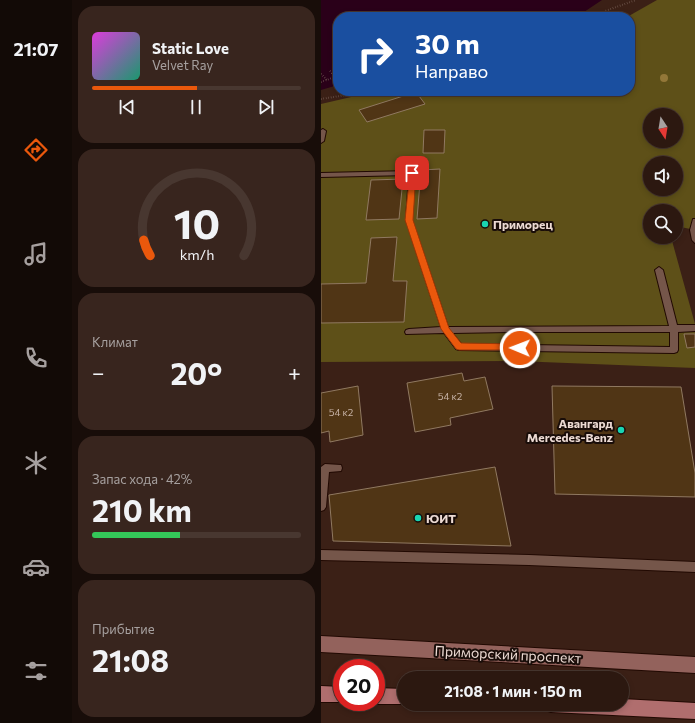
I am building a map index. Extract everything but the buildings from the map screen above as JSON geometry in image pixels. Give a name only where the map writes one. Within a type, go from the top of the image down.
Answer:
[{"type":"main road","name":"Приморский проспект","points":[[321,644],[695,665]]},
{"type":"main road","points":[[321,694],[333,695]]},
{"type":"main road","points":[[385,696],[397,697]]},
{"type":"main road","points":[[672,709],[695,706]]},
{"type":"main road","points":[[629,707],[695,711]]},
{"type":"lane","points":[[321,140],[323,131]]},
{"type":"lane","points":[[321,175],[412,173],[409,220],[445,329],[459,347],[674,350],[674,329],[659,270]]},
{"type":"lane","points":[[695,222],[695,240]]},
{"type":"lane","points":[[409,332],[445,329],[695,328]]},
{"type":"lane","points":[[321,507],[325,468],[338,468]]},
{"type":"lane","points":[[321,555],[529,560],[695,567]]},
{"type":"path","points":[[604,12],[636,0]]},
{"type":"path","points":[[321,74],[327,80]]},
{"type":"path","points":[[321,82],[333,78]]},
{"type":"path","points":[[321,99],[345,96]]},
{"type":"shaded area","points":[[321,0],[602,0],[584,12],[333,12],[333,86],[321,90]]},
{"type":"shaded area","name":"Приморец","points":[[657,0],[695,0],[695,230],[683,227],[683,204],[643,204],[643,244],[673,244],[695,324],[695,368],[516,361],[321,362],[321,104],[355,96],[635,96],[635,12]]},
{"type":"place","name":"Приморец","points":[[485,224]]},
{"type":"place","name":"Авангард Mercedes-Benz","points":[[621,430]]},
{"type":"place","name":"ЮИТ","points":[[418,518]]},
{"type":"route","points":[[412,173],[409,220],[445,329],[459,347],[520,348]]}]
